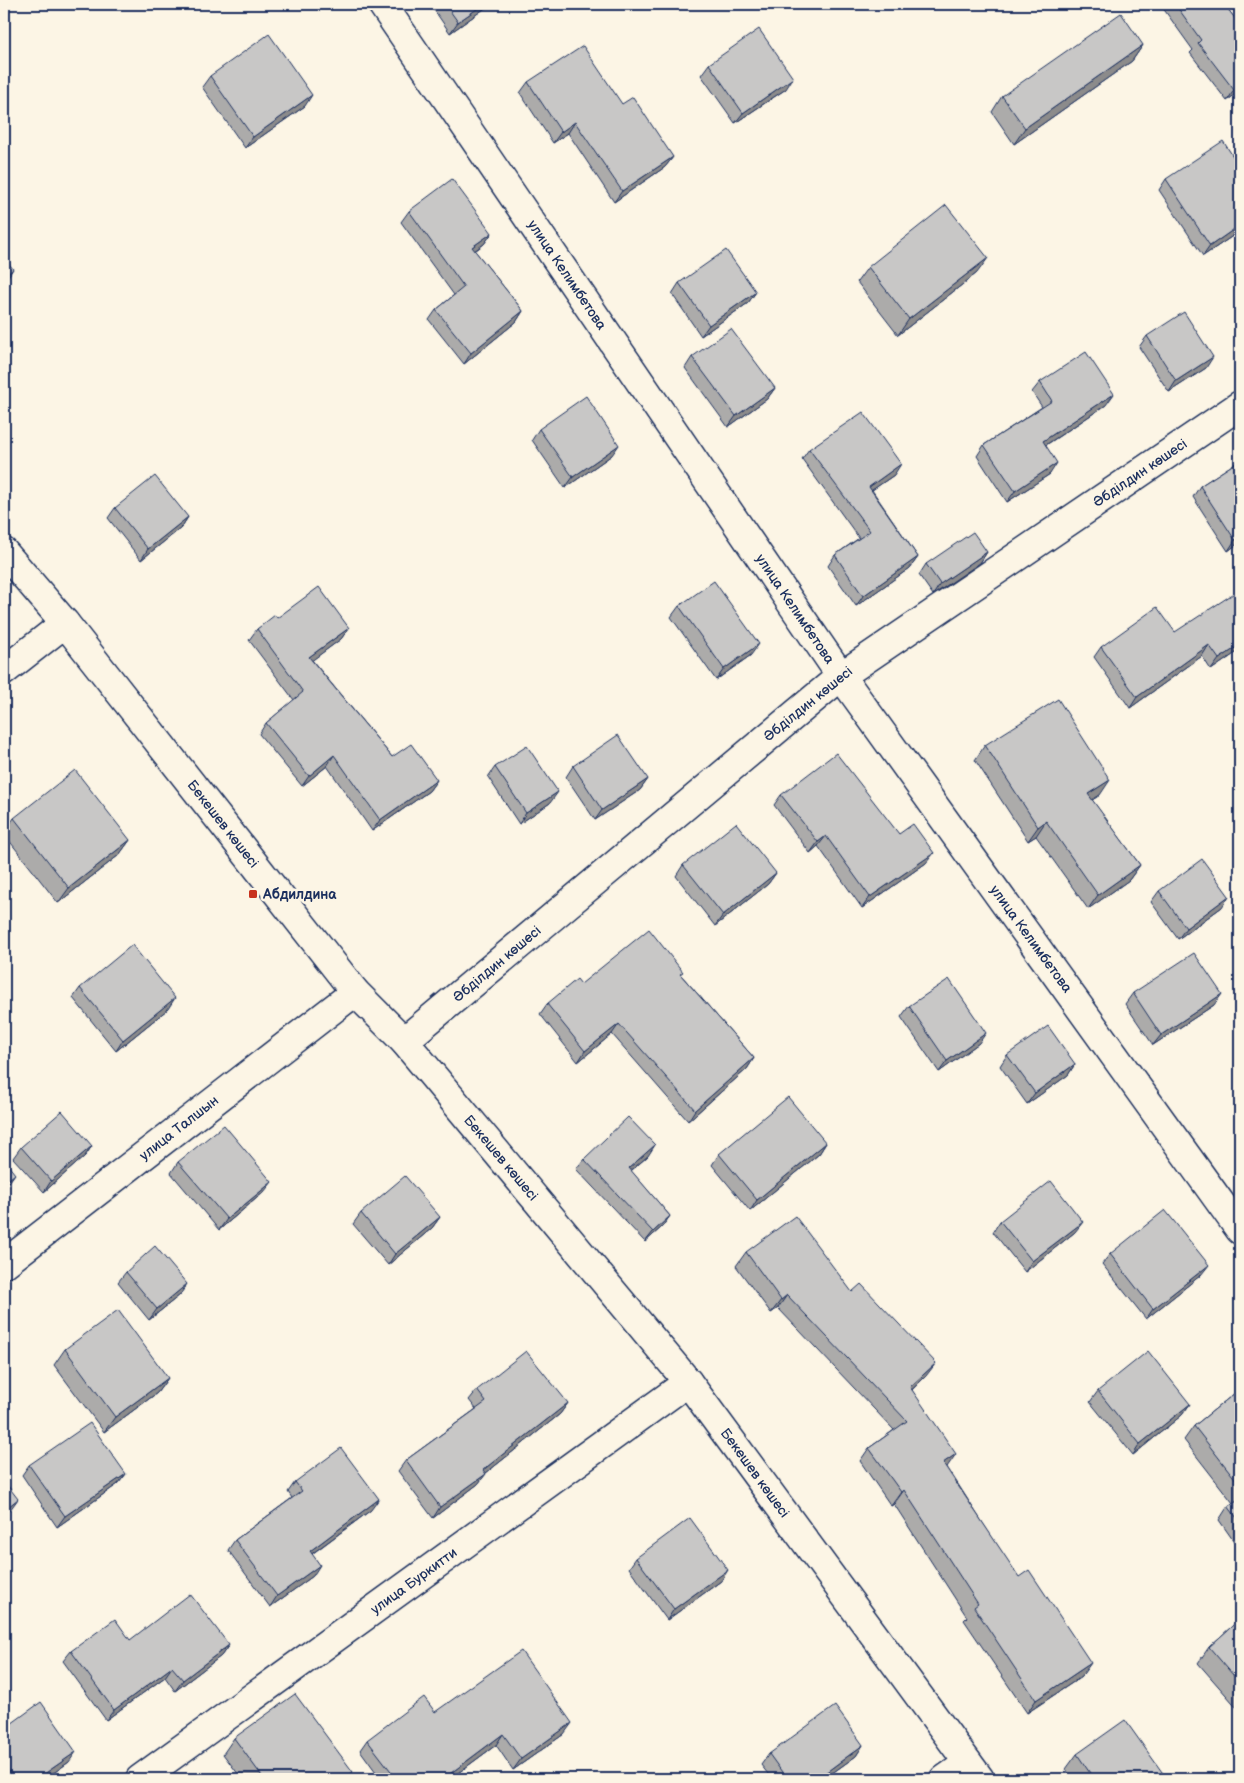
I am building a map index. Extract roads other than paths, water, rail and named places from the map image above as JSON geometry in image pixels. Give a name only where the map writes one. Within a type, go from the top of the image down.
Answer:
[{"type":"street","name":"улица Келимбетова","points":[[382,4],[840,676],[1240,1230]]},
{"type":"street","name":"Әбділдин көшесі","points":[[404,1041],[840,676],[1240,405]]},
{"type":"street","name":"Бекешев көшесі","points":[[4,552],[65,624],[355,992],[404,1041],[688,1382],[974,1771]]},
{"type":"street","points":[[4,671],[65,624]]},
{"type":"street","name":"улица Талшын","points":[[4,1264],[355,992]]},
{"type":"street","name":"улица Буркитти","points":[[140,1779],[688,1382]]},
{"type":"street","points":[[945,1779],[974,1771]]},
{"type":"place","name":"Абдилдина","points":[[253,894]]}]
